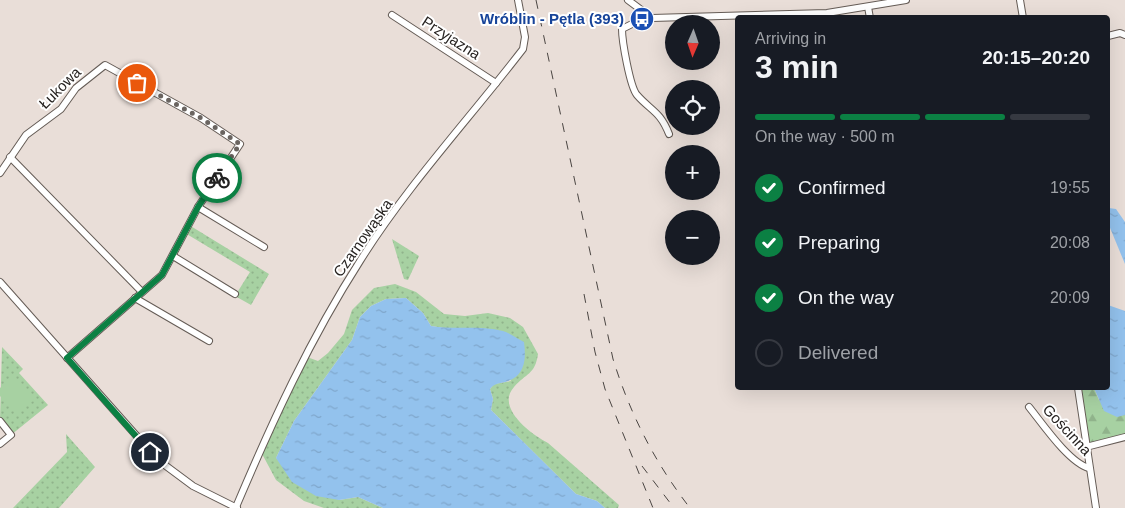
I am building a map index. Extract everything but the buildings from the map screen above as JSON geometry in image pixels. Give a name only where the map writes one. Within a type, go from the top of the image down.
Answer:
[{"type":"street","name":"Czarnowąska","points":[[237,508],[286,392],[360,260],[415,185],[524,46],[525,38],[518,0]]},
{"type":"street","points":[[628,0],[652,18]]},
{"type":"street","points":[[757,15],[827,13],[906,0]]},
{"type":"street","points":[[1020,0],[1022,15]]},
{"type":"street","points":[[868,6],[870,15]]},
{"type":"street","name":"Przyjazna","points":[[392,15],[496,83]]},
{"type":"street","points":[[665,124],[663,119],[635,94],[622,42],[622,29],[652,18],[735,16]]},
{"type":"street","points":[[1110,36],[1120,33],[1125,35]]},
{"type":"street","name":"Łukowa","points":[[0,173],[26,135],[61,109],[76,88],[105,65],[201,118],[240,144],[198,207]]},
{"type":"street","points":[[10,157],[142,292]]},
{"type":"street","points":[[67,358],[162,275],[198,207],[264,247]]},
{"type":"street","points":[[173,256],[234,294]]},
{"type":"street","points":[[0,282],[158,460],[189,483],[237,508]]},
{"type":"street","points":[[135,298],[209,341]]},
{"type":"street","points":[[1078,390],[1096,508]]},
{"type":"street","name":"Gościnna","points":[[1029,407],[1060,444],[1082,466],[1089,468]]},
{"type":"street","points":[[0,422],[11,435],[0,444]]},
{"type":"street","points":[[1086,447],[1125,436]]},
{"type":"green space","points":[[189,225],[269,274],[251,305],[235,296],[250,272],[185,233]]},
{"type":"green space","points":[[392,239],[419,256],[408,280],[404,279]]},
{"type":"green space","points":[[395,284],[416,292],[444,314],[465,316],[488,313],[510,318],[523,327],[538,354],[535,366],[518,382],[509,395],[512,412],[533,434],[548,443],[619,505],[618,508],[605,508],[597,501],[576,494],[491,410],[493,399],[490,389],[494,384],[511,381],[475,328],[451,329],[431,326],[423,313],[406,298],[386,299],[371,306],[360,317],[352,340],[294,421],[276,458],[339,500],[358,497],[383,508],[324,508],[304,501],[276,480],[260,450],[307,357],[318,361],[328,353],[344,334],[352,310],[374,288]]},
{"type":"green space","points":[[2,347],[23,369],[19,373],[48,405],[11,435],[0,421]]},
{"type":"green space","points":[[13,377],[34,400],[17,414],[0,396],[0,388]]},
{"type":"green space","points":[[1078,390],[1095,390],[1099,400],[1125,415],[1125,437],[1086,447]]},
{"type":"green space","points":[[66,434],[95,467],[59,508],[13,508],[67,452]]},
{"type":"water","points":[[1110,208],[1116,209],[1125,222],[1125,264],[1110,228]]},
{"type":"water","points":[[406,298],[423,313],[431,326],[494,329],[506,332],[524,342],[525,359],[522,370],[514,378],[498,383],[490,389],[493,399],[491,410],[576,494],[597,501],[605,508],[383,508],[358,497],[339,500],[316,496],[292,482],[276,458],[294,421],[352,340],[360,317],[371,306],[386,299]]},
{"type":"water","points":[[1110,306],[1125,311],[1125,415],[1117,417],[1104,411],[1095,390],[1110,390]]},
{"type":"railway","points":[[536,0],[613,359],[627,399],[645,437],[677,491],[690,508]]},
{"type":"railway","points":[[584,294],[595,352],[605,389],[653,508]]},
{"type":"railway","points":[[642,466],[674,508]]},
{"type":"way so far","points":[[137,83],[201,118],[240,144],[217,178]]},
{"type":"place","name":"Wróblin - Pętla (393)","points":[[642,19]]},
{"type":"route","points":[[150,452],[67,358],[108,320],[162,275],[198,207],[217,178]]}]
